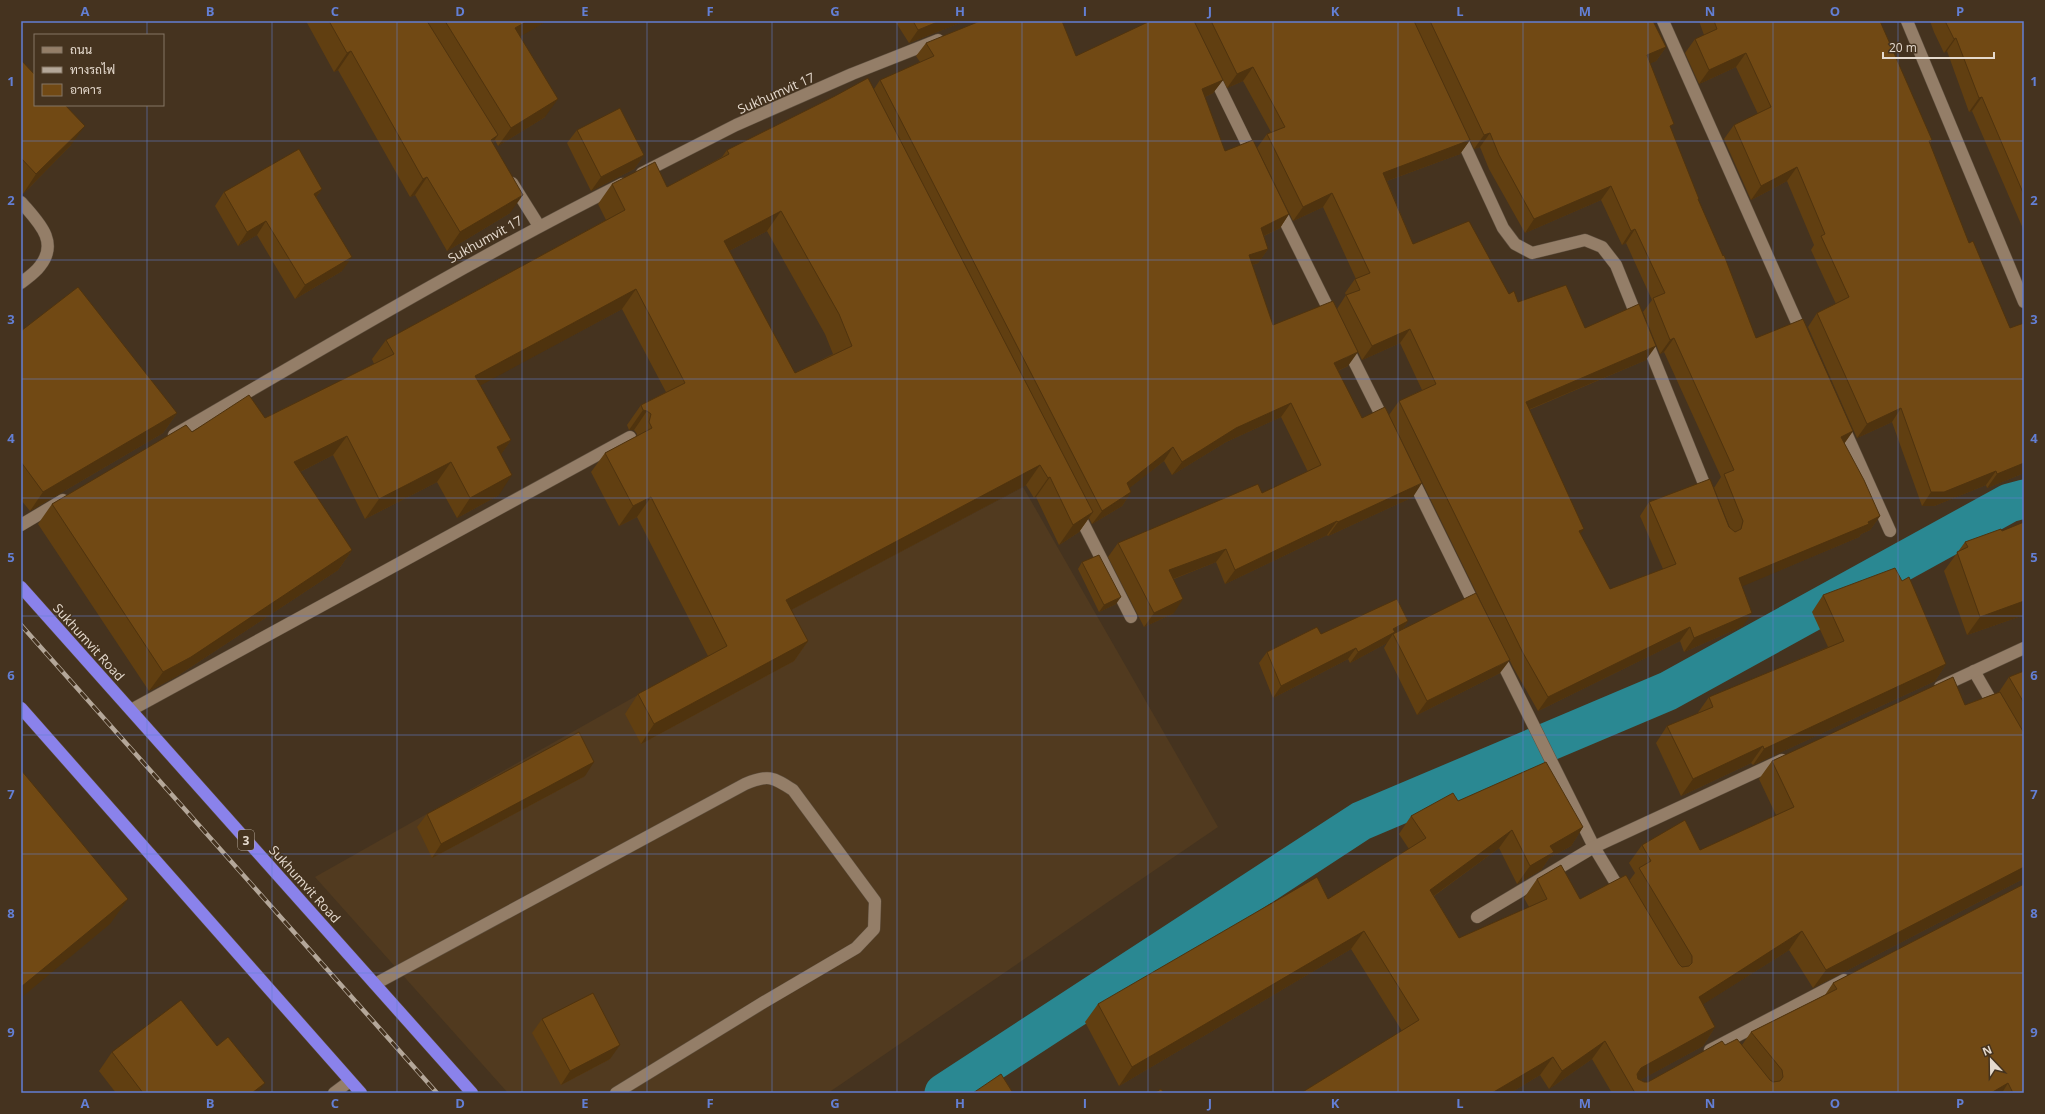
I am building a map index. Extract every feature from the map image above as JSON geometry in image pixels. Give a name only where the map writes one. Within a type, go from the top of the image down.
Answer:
[{"type":"highway","name":"Sukhumvit Road","points":[[21,587],[472,1093]]},
{"type":"highway","points":[[21,708],[361,1093]]},
{"type":"street","points":[[1663,21],[1807,346]]},
{"type":"street","points":[[1907,21],[2024,302]]},
{"type":"street","name":"Sukhumvit 17","points":[[164,441],[428,286],[539,226],[736,126],[852,74],[948,36]]},
{"type":"street","points":[[1207,64],[1256,163]]},
{"type":"street","points":[[852,74],[859,88]]},
{"type":"street","points":[[1453,121],[1503,228],[1515,244],[1532,253],[1585,240],[1602,247],[1616,265],[1715,508]]},
{"type":"street","points":[[506,173],[539,226]]},
{"type":"street","points":[[1274,199],[1390,434]]},
{"type":"street","points":[[21,202],[38,222],[47,237],[47,253],[40,267],[21,283]]},
{"type":"street","points":[[1836,411],[1890,531]]},
{"type":"street","points":[[131,710],[630,437]]},
{"type":"street","points":[[1404,462],[1481,619]]},
{"type":"street","points":[[21,524],[75,493]]},
{"type":"street","points":[[1070,497],[1131,617]]},
{"type":"street","points":[[1492,640],[1594,847],[1629,906]]},
{"type":"street","points":[[1931,690],[2024,648]]},
{"type":"street","points":[[1974,671],[2001,718]]},
{"type":"street","points":[[1477,917],[1594,847],[1795,754]]},
{"type":"street","points":[[375,984],[745,784],[761,778],[777,780],[793,790],[875,901],[874,929],[856,948],[764,1002],[616,1093]]},
{"type":"street","points":[[1703,1054],[1856,974]]},
{"type":"street","points":[[1722,1044],[1732,1055]]},
{"type":"street","points":[[334,1093],[350,1081]]},
{"type":"shaded area","points":[[1023,487],[1218,827],[828,1093],[508,1093],[315,877],[755,629]]},
{"type":"building","points":[[329,21],[427,21],[498,135],[491,140],[523,195],[460,232],[427,177],[423,179],[351,51],[347,53]]},
{"type":"building","points":[[445,21],[528,21],[515,28],[558,99],[511,128]]},
{"type":"building","points":[[913,21],[940,21],[918,30]]},
{"type":"building","points":[[980,21],[1062,21],[1076,56],[1150,21],[1194,21],[1223,80],[1202,89],[1225,151],[1253,140],[1289,214],[1261,228],[1268,249],[1249,255],[1273,325],[1333,301],[1358,352],[1334,363],[1362,418],[1385,407],[1422,483],[1338,522],[1337,521],[1235,570],[1226,549],[1169,570],[1183,599],[1154,613],[1118,543],[1258,484],[1262,493],[1321,465],[1291,403],[1236,428],[1182,462],[1173,447],[1127,483],[1131,492],[1102,511],[880,80],[934,56],[926,43]]},
{"type":"building","points":[[1211,21],[1414,21],[1470,140],[1383,173],[1413,244],[1469,221],[1509,294],[1514,291],[1518,302],[1566,285],[1585,328],[1639,304],[1656,346],[1526,402],[1584,529],[1579,531],[1610,589],[1676,564],[1649,502],[1710,479],[1729,527],[1735,532],[1741,529],[1743,521],[1724,474],[1734,470],[1674,338],[1670,340],[1653,298],[1665,293],[1635,229],[1631,231],[1611,186],[1534,219],[1499,155],[1490,133],[1484,135],[1430,21],[1653,21],[1666,47],[1647,55],[1674,124],[1670,126],[1698,199],[1723,256],[1724,255],[1756,338],[1803,319],[1853,431],[1841,437],[1864,480],[1880,516],[1868,522],[1869,524],[1739,578],[1752,613],[1694,638],[1690,627],[1548,697],[1523,653],[1399,401],[1436,384],[1410,329],[1372,346],[1346,295],[1360,290],[1355,279],[1370,273],[1332,193],[1303,207],[1267,134],[1285,127],[1253,67],[1237,74]]},
{"type":"building","points":[[1714,21],[1880,21],[1932,140],[1929,141],[1969,243],[1973,241],[2010,328],[2024,323],[2024,463],[1997,474],[1996,471],[1944,492],[1931,492],[1901,408],[1867,424],[1817,313],[1849,297],[1821,236],[1825,234],[1797,167],[1761,186],[1734,125],[1771,107],[1746,53],[1709,70],[1695,39],[1717,29]]},
{"type":"building","points":[[1945,21],[2024,21],[2024,195],[1982,97],[1979,98],[1956,38],[1954,39]]},
{"type":"building","points":[[21,60],[34,74],[34,106],[66,106],[85,126],[36,174],[21,158]]},
{"type":"building","points":[[868,78],[1093,512],[1073,525],[1050,477],[1048,478],[1040,465],[786,600],[808,641],[654,724],[638,694],[727,646],[651,497],[633,506],[605,453],[652,428],[649,422],[651,414],[643,410],[641,405],[685,383],[636,289],[475,376],[511,440],[497,447],[512,475],[470,498],[451,462],[379,499],[347,436],[294,462],[352,550],[191,657],[163,672],[52,504],[186,425],[192,432],[249,395],[265,418],[394,354],[386,340],[625,210],[612,184],[655,162],[667,187],[729,154],[727,150]],"holes":[[[781,211],[839,314],[852,346],[795,373],[724,241]]]},
{"type":"building","points":[[620,108],[644,155],[601,177],[577,130]]},
{"type":"building","points":[[299,149],[322,189],[314,194],[352,257],[305,285],[266,221],[247,232],[224,192]]},
{"type":"building","points":[[78,287],[177,413],[43,492],[21,462],[21,331]]},
{"type":"building","points":[[2024,522],[2024,601],[1980,617],[1957,552],[1968,547],[1965,542],[2001,529],[2002,531]]},
{"type":"building","points":[[1099,555],[1121,597],[1104,605],[1082,562]]},
{"type":"building","points":[[1895,568],[1902,581],[1909,577],[1946,664],[1764,749],[1763,746],[1693,779],[1667,726],[1713,707],[1709,697],[1844,641],[1823,595]]},
{"type":"building","points":[[1476,593],[1510,660],[1427,701],[1393,634]]},
{"type":"building","points":[[1397,599],[1408,621],[1393,629],[1395,632],[1358,652],[1356,648],[1281,686],[1267,652],[1317,627],[1321,634]]},
{"type":"building","points":[[2024,671],[2024,703],[2009,677]]},
{"type":"building","points":[[1953,677],[1965,705],[2000,692],[2024,733],[2024,867],[1826,970],[1802,931],[1699,997],[1715,1027],[1641,1068],[1637,1074],[1638,1079],[1648,1082],[1722,1041],[1725,1045],[1737,1039],[1770,1080],[1773,1082],[1780,1081],[1783,1077],[1782,1070],[1751,1032],[1837,989],[1833,983],[2024,884],[2024,1093],[2013,1093],[2008,1083],[1991,1093],[1635,1093],[1605,1041],[1562,1071],[1553,1057],[1492,1093],[1301,1093],[1419,1020],[1364,931],[1132,1067],[1098,1004],[1317,877],[1328,899],[1426,838],[1411,816],[1453,793],[1458,801],[1546,762],[1583,827],[1550,846],[1554,852],[1530,866],[1512,830],[1430,890],[1459,938],[1547,899],[1537,879],[1561,865],[1580,899],[1626,875],[1679,964],[1682,967],[1689,966],[1692,963],[1692,956],[1639,868],[1651,861],[1642,845],[1685,820],[1700,850],[1794,807],[1772,761]]},
{"type":"building","points":[[579,732],[594,762],[441,844],[427,814]]},
{"type":"building","points":[[21,770],[128,899],[21,987]]},
{"type":"building","points":[[593,993],[620,1045],[570,1071],[542,1019]]},
{"type":"building","points":[[181,1000],[217,1046],[228,1037],[265,1083],[252,1093],[143,1093],[112,1052]]},
{"type":"building","points":[[1001,1074],[1013,1093],[973,1093]]},
{"type":"building","points":[[1161,1089],[1164,1093],[1154,1093]]},
{"type":"waterway","points":[[944,1093],[1361,821],[1668,691],[2009,503],[2024,499]]},
{"type":"railway","points":[[21,625],[437,1093]]}]
